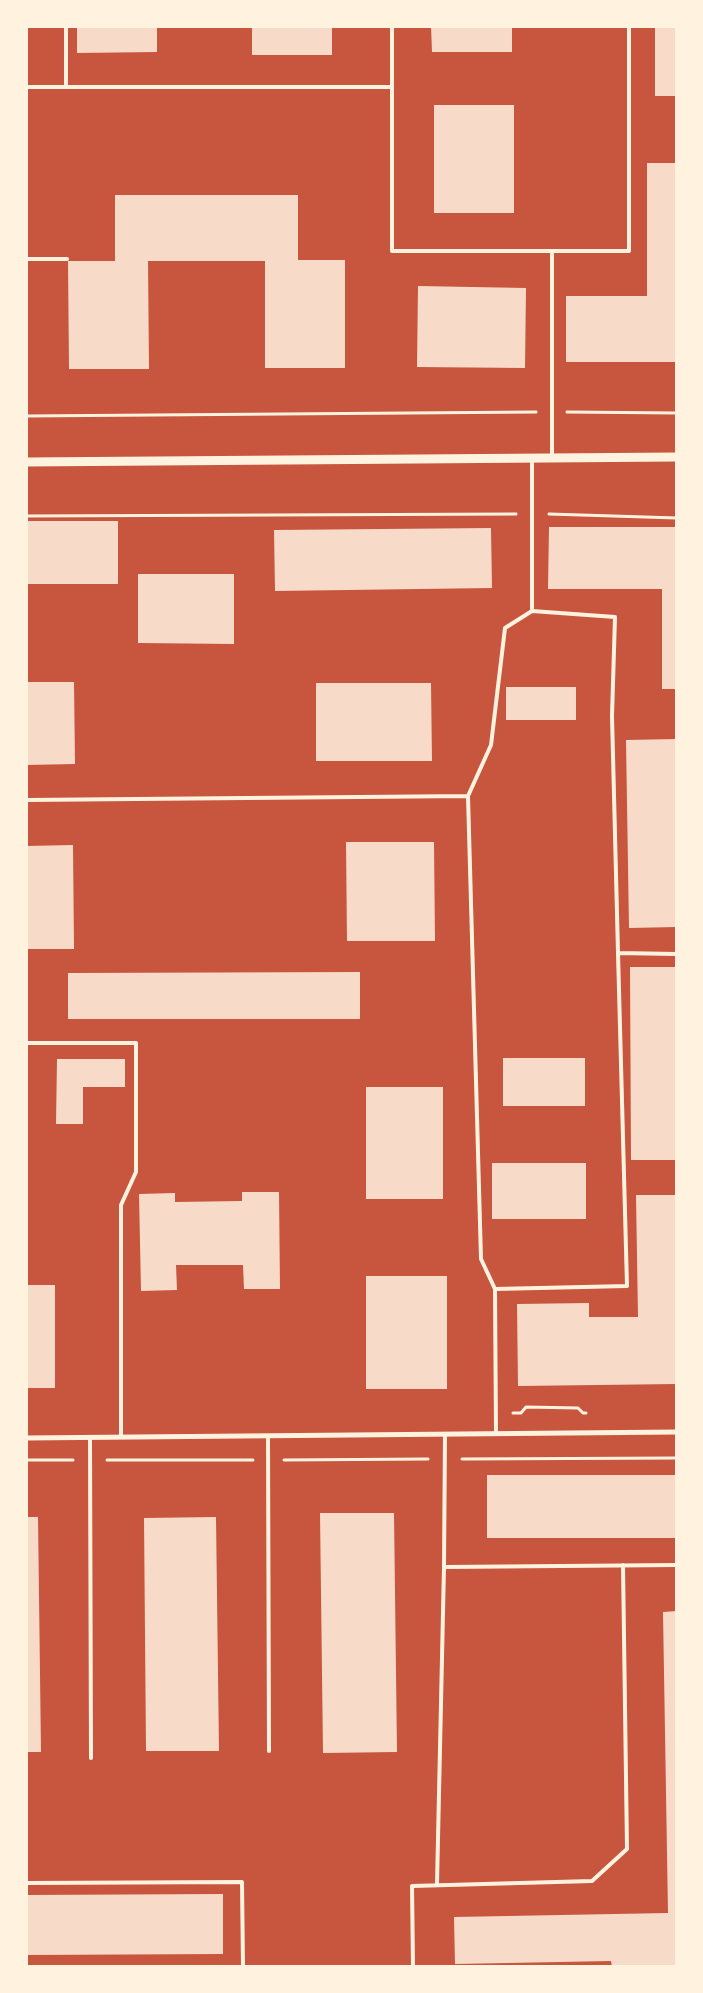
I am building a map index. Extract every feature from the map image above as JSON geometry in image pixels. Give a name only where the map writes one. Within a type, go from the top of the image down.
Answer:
[{"type":"street","points":[[26,462],[677,457]]},
{"type":"street","points":[[26,1438],[677,1432]]},
{"type":"lane","points":[[66,26],[66,87]]},
{"type":"lane","points":[[392,26],[392,251],[629,250],[629,26]]},
{"type":"lane","points":[[26,87],[392,87]]},
{"type":"lane","points":[[552,251],[552,458]]},
{"type":"lane","points":[[26,259],[67,259]]},
{"type":"lane","points":[[532,458],[532,611]]},
{"type":"lane","points":[[496,1290],[627,1286],[612,716],[615,617],[532,611],[506,628],[491,745],[468,796],[481,1259],[496,1290],[496,1434]]},
{"type":"lane","points":[[26,800],[468,796]]},
{"type":"lane","points":[[618,953],[677,954]]},
{"type":"lane","points":[[26,1043],[136,1043],[136,1172],[121,1205],[121,1437]]},
{"type":"lane","points":[[437,1884],[445,1434]]},
{"type":"lane","points":[[268,1436],[269,1750]]},
{"type":"lane","points":[[90,1438],[91,1758]]},
{"type":"lane","points":[[413,1967],[412,1886],[592,1881],[627,1849],[623,1565]]},
{"type":"lane","points":[[444,1567],[677,1565]]},
{"type":"lane","points":[[26,1884],[242,1882],[243,1967]]},
{"type":"path","points":[[26,416],[677,412]]},
{"type":"path","points":[[26,516],[532,514],[677,518]]},
{"type":"path","points":[[496,1413],[521,1413],[526,1407],[578,1408],[583,1413],[592,1413]]},
{"type":"path","points":[[26,1460],[677,1458]]},
{"type":"building","points":[[77,26],[157,26],[157,52],[77,53]]},
{"type":"building","points":[[252,26],[332,26],[332,55],[252,55]]},
{"type":"building","points":[[431,26],[512,26],[512,52],[432,52]]},
{"type":"building","points":[[655,26],[677,26],[677,96],[655,96]]},
{"type":"building","points":[[434,105],[514,105],[514,213],[434,213]]},
{"type":"building","points":[[647,163],[677,163],[677,362],[566,362],[566,296],[647,296]]},
{"type":"building","points":[[115,195],[298,195],[298,260],[345,260],[345,368],[265,368],[265,261],[148,261],[149,369],[69,369],[68,261],[115,261]]},
{"type":"building","points":[[418,286],[526,288],[525,368],[417,367]]},
{"type":"building","points":[[26,521],[118,521],[118,584],[26,584]]},
{"type":"building","points":[[549,527],[677,527],[677,689],[662,689],[662,589],[548,589]]},
{"type":"building","points":[[491,528],[492,588],[275,591],[274,530]]},
{"type":"building","points":[[138,574],[234,574],[234,644],[138,643]]},
{"type":"building","points":[[26,682],[74,682],[75,764],[26,765]]},
{"type":"building","points":[[316,683],[431,683],[432,761],[316,761]]},
{"type":"building","points":[[506,687],[576,687],[576,720],[506,720]]},
{"type":"building","points":[[677,739],[677,927],[629,928],[626,740]]},
{"type":"building","points":[[346,842],[434,842],[435,941],[347,941]]},
{"type":"building","points":[[73,845],[74,949],[26,949],[26,846]]},
{"type":"building","points":[[630,967],[677,967],[677,1160],[631,1160]]},
{"type":"building","points":[[360,972],[360,1019],[68,1019],[68,973]]},
{"type":"building","points":[[503,1058],[585,1058],[585,1106],[503,1106]]},
{"type":"building","points":[[57,1059],[125,1059],[125,1087],[83,1087],[83,1124],[56,1124]]},
{"type":"building","points":[[366,1087],[443,1087],[443,1199],[366,1199]]},
{"type":"building","points":[[492,1163],[586,1163],[586,1219],[492,1219]]},
{"type":"building","points":[[242,1192],[279,1192],[280,1289],[244,1289],[243,1265],[176,1265],[177,1290],[141,1291],[139,1194],[175,1193],[175,1202],[242,1201]]},
{"type":"building","points":[[636,1195],[677,1195],[677,1384],[518,1386],[517,1304],[589,1303],[589,1317],[638,1317]]},
{"type":"building","points":[[366,1276],[447,1276],[447,1389],[366,1389]]},
{"type":"building","points":[[26,1285],[55,1285],[55,1388],[26,1388]]},
{"type":"building","points":[[487,1475],[677,1475],[677,1538],[487,1538]]},
{"type":"building","points":[[320,1513],[394,1513],[397,1752],[323,1753]]},
{"type":"building","points":[[26,1517],[38,1517],[41,1752],[26,1752]]},
{"type":"building","points":[[216,1517],[219,1751],[146,1751],[144,1518]]},
{"type":"building","points":[[677,1611],[677,1967],[612,1967],[611,1961],[455,1964],[454,1917],[668,1913],[663,1612]]},
{"type":"building","points":[[223,1894],[223,1954],[26,1955],[26,1895]]}]
